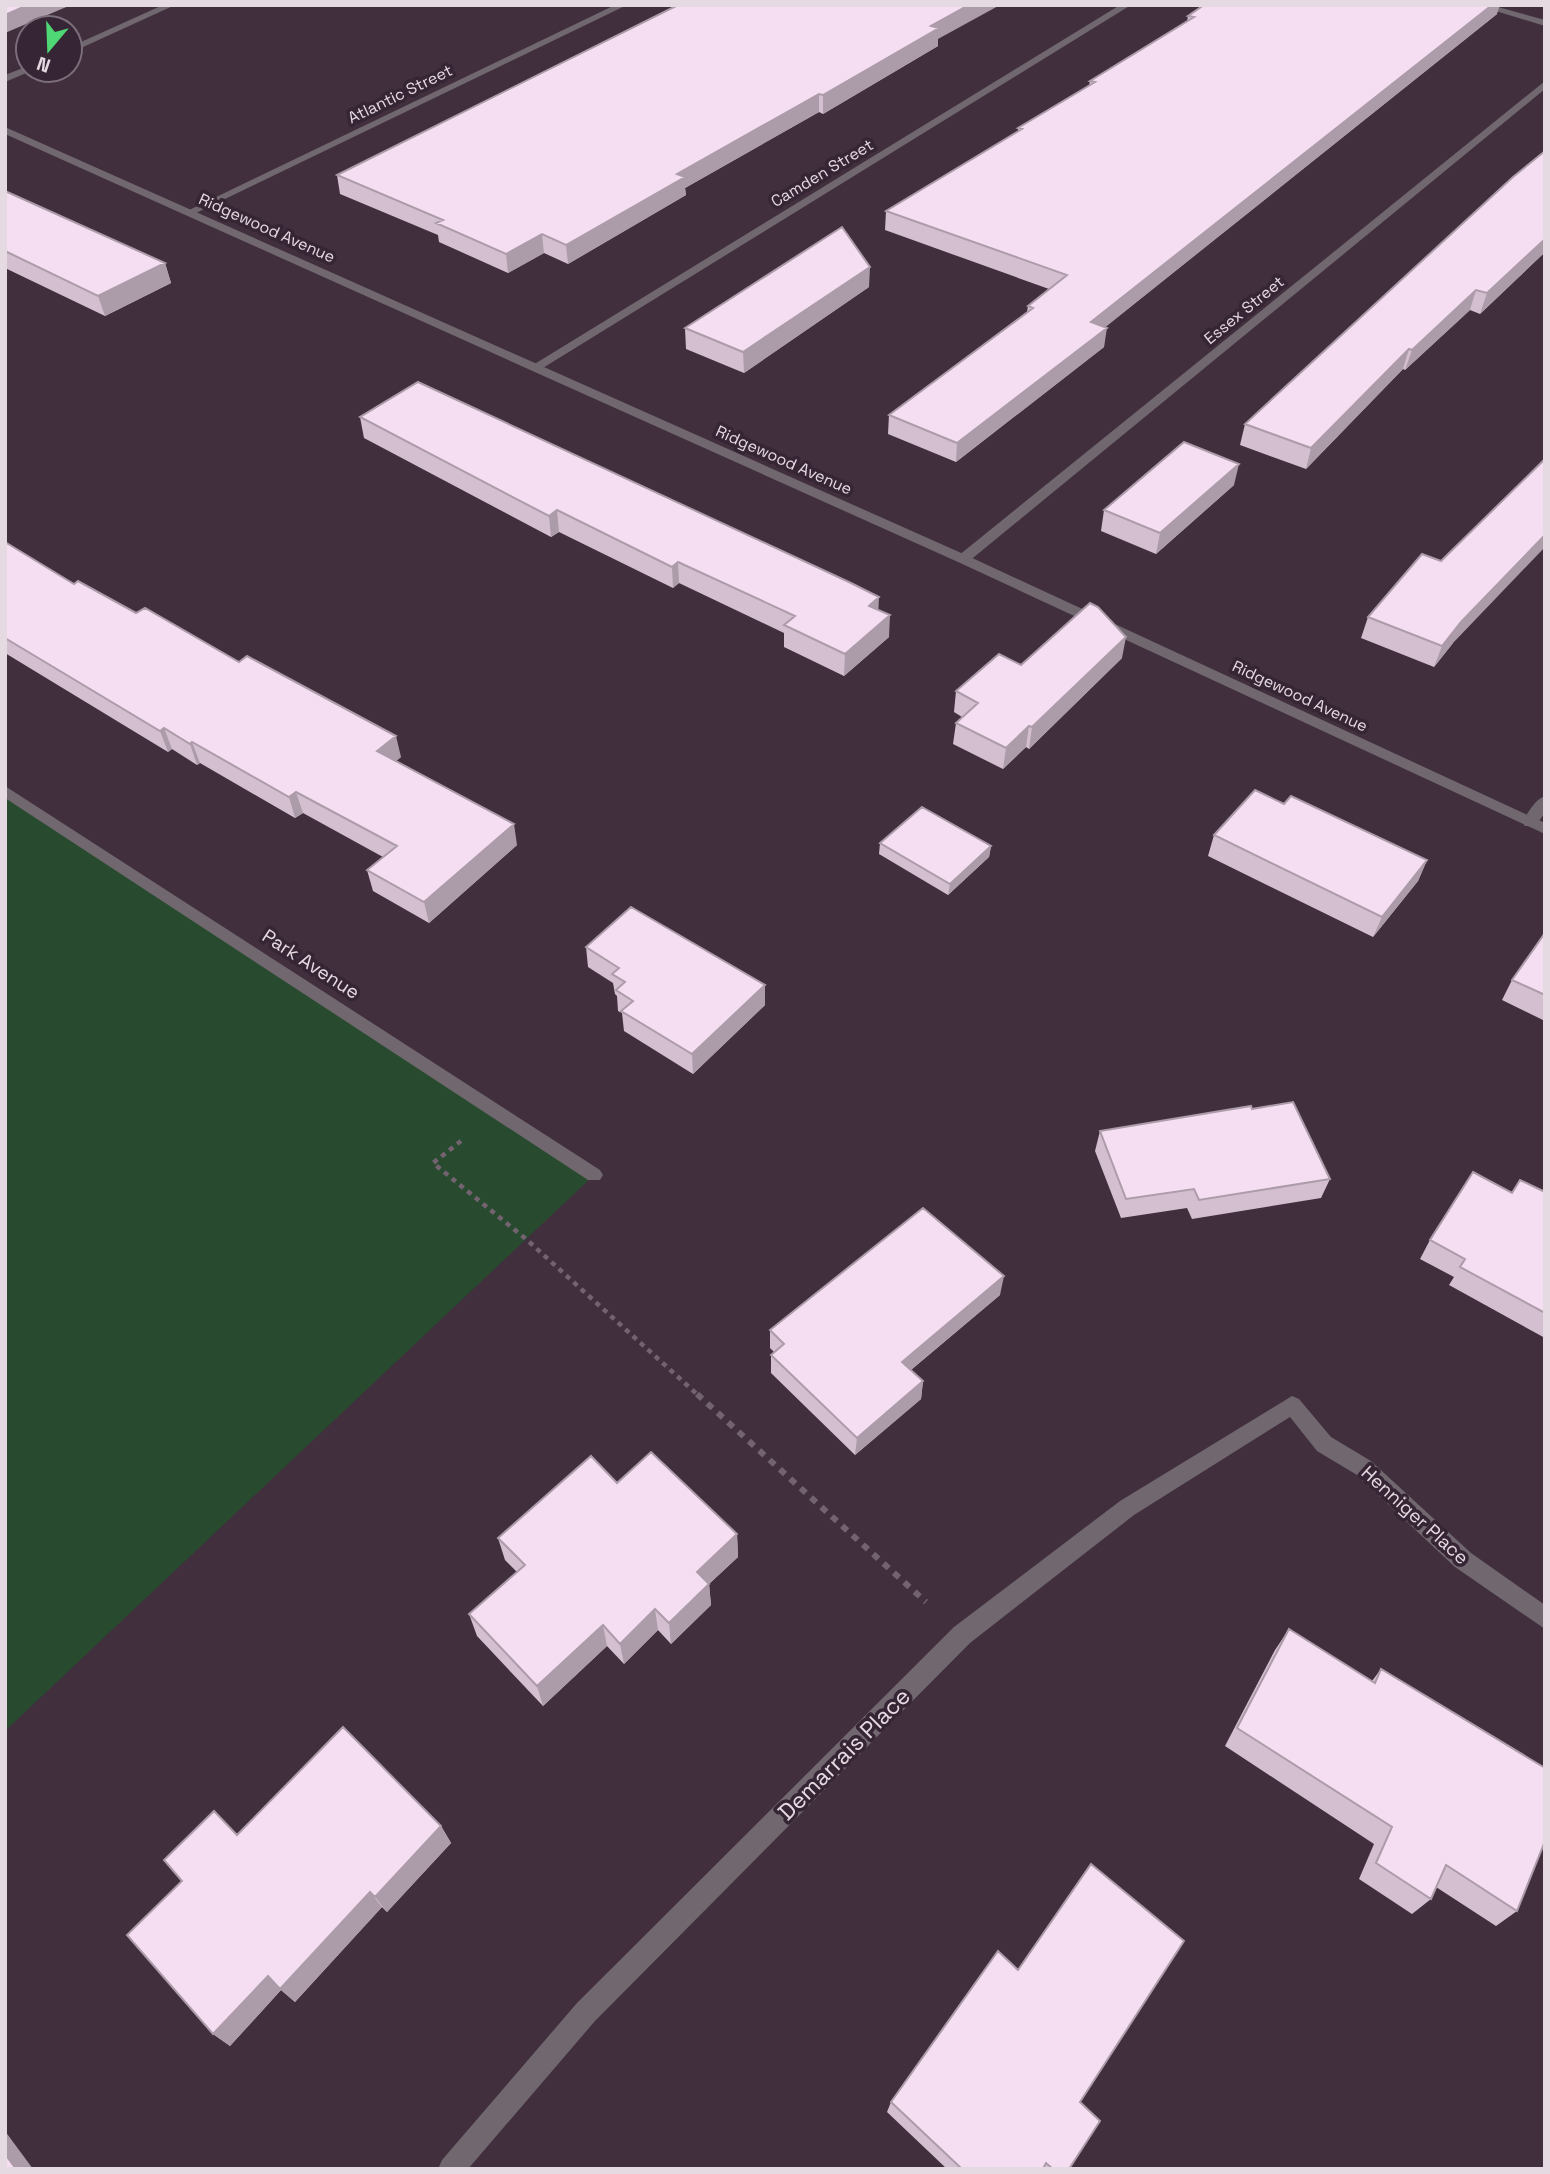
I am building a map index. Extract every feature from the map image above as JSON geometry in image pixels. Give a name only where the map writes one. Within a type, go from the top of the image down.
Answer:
[{"type":"street","points":[[84,44],[171,5]]},
{"type":"street","name":"Atlantic Street","points":[[190,212],[623,5]]},
{"type":"street","name":"Camden Street","points":[[534,368],[1127,5]]},
{"type":"street","points":[[1480,5],[1545,23]]},
{"type":"street","name":"Essex Street","points":[[963,559],[1545,84]]},
{"type":"street","name":"Ridgewood Avenue","points":[[5,130],[963,559],[1537,825]]},
{"type":"street","name":"Park Avenue","points":[[5,791],[594,1175]]},
{"type":"street","points":[[1537,825],[1545,800]]},
{"type":"street","name":"Demarrais Place","points":[[451,2169],[586,2012],[962,1635],[1127,1507],[1292,1405]]},
{"type":"street","name":"Henniger Place","points":[[1292,1405],[1324,1444],[1364,1468],[1463,1560],[1545,1618]]},
{"type":"path","points":[[499,1111],[433,1163],[526,1239],[962,1635]]},
{"type":"green space","points":[[5,791],[594,1175],[5,1731]]},
{"type":"building","points":[[5,5],[28,5],[5,15]]},
{"type":"building","points":[[678,5],[969,5],[931,26],[939,28],[677,174],[685,177],[566,245],[542,234],[506,254],[436,223],[443,220],[337,175]]},
{"type":"building","points":[[1204,5],[1492,5],[1091,322],[1107,328],[957,443],[889,415],[1033,308],[1028,306],[1067,275],[886,211],[1095,82],[1090,81],[1194,17],[1188,16]]},
{"type":"building","points":[[1545,151],[1545,239],[1487,293],[1476,290],[1412,350],[1409,349],[1311,448],[1245,424],[1513,177]]},
{"type":"building","points":[[5,191],[165,263],[98,296],[5,251]]},
{"type":"building","points":[[842,227],[870,267],[743,352],[685,328]]},
{"type":"building","points":[[418,382],[851,583],[879,597],[869,606],[890,615],[845,654],[784,625],[795,616],[678,562],[672,567],[557,510],[549,516],[360,417]]},
{"type":"building","points":[[1184,442],[1239,464],[1160,533],[1104,510]]},
{"type":"building","points":[[1545,459],[1545,535],[1461,622],[1442,646],[1368,617],[1422,554],[1441,561]]},
{"type":"building","points":[[5,542],[74,584],[78,581],[136,613],[145,608],[239,662],[247,656],[396,736],[377,751],[514,824],[424,902],[367,870],[397,846],[296,792],[289,797],[192,742],[190,744],[164,728],[160,731],[5,638]]},
{"type":"building","points":[[1090,603],[1098,607],[1126,637],[1032,727],[1029,726],[1006,748],[956,723],[978,703],[956,691],[999,654],[1021,665]]},
{"type":"building","points":[[1255,790],[1284,804],[1291,796],[1427,860],[1382,917],[1214,835]]},
{"type":"building","points":[[922,807],[991,846],[950,884],[880,843]]},
{"type":"building","points":[[631,907],[765,985],[692,1054],[621,1011],[633,1001],[616,990],[625,982],[612,974],[619,968],[586,947]]},
{"type":"building","points":[[1545,933],[1545,995],[1512,980]]},
{"type":"building","points":[[1293,1102],[1330,1179],[1199,1200],[1194,1189],[1126,1199],[1100,1131],[1251,1106],[1252,1109]]},
{"type":"building","points":[[1473,1172],[1512,1193],[1520,1180],[1545,1192],[1545,1313],[1460,1267],[1465,1259],[1430,1240]]},
{"type":"building","points":[[923,1208],[1004,1276],[902,1362],[923,1381],[857,1438],[771,1355],[784,1344],[770,1330]]},
{"type":"building","points":[[651,1452],[737,1534],[697,1572],[709,1584],[669,1623],[655,1609],[620,1644],[603,1625],[537,1686],[469,1614],[525,1565],[498,1538],[591,1456],[617,1483]]},
{"type":"building","points":[[1289,1629],[1375,1683],[1381,1669],[1545,1768],[1545,1841],[1517,1911],[1446,1865],[1431,1899],[1376,1863],[1392,1827],[1237,1728]]},
{"type":"building","points":[[343,1727],[441,1826],[375,1897],[370,1892],[280,1989],[268,1976],[213,2034],[127,1935],[182,1881],[164,1860],[214,1811],[237,1835]]},
{"type":"building","points":[[1091,1864],[1184,1941],[1080,2102],[1100,2121],[1069,2169],[1053,2169],[1046,2163],[1043,2169],[962,2169],[891,2102],[998,1951],[1018,1970]]},
{"type":"building","points":[[5,2154],[16,2169],[5,2169]]}]
